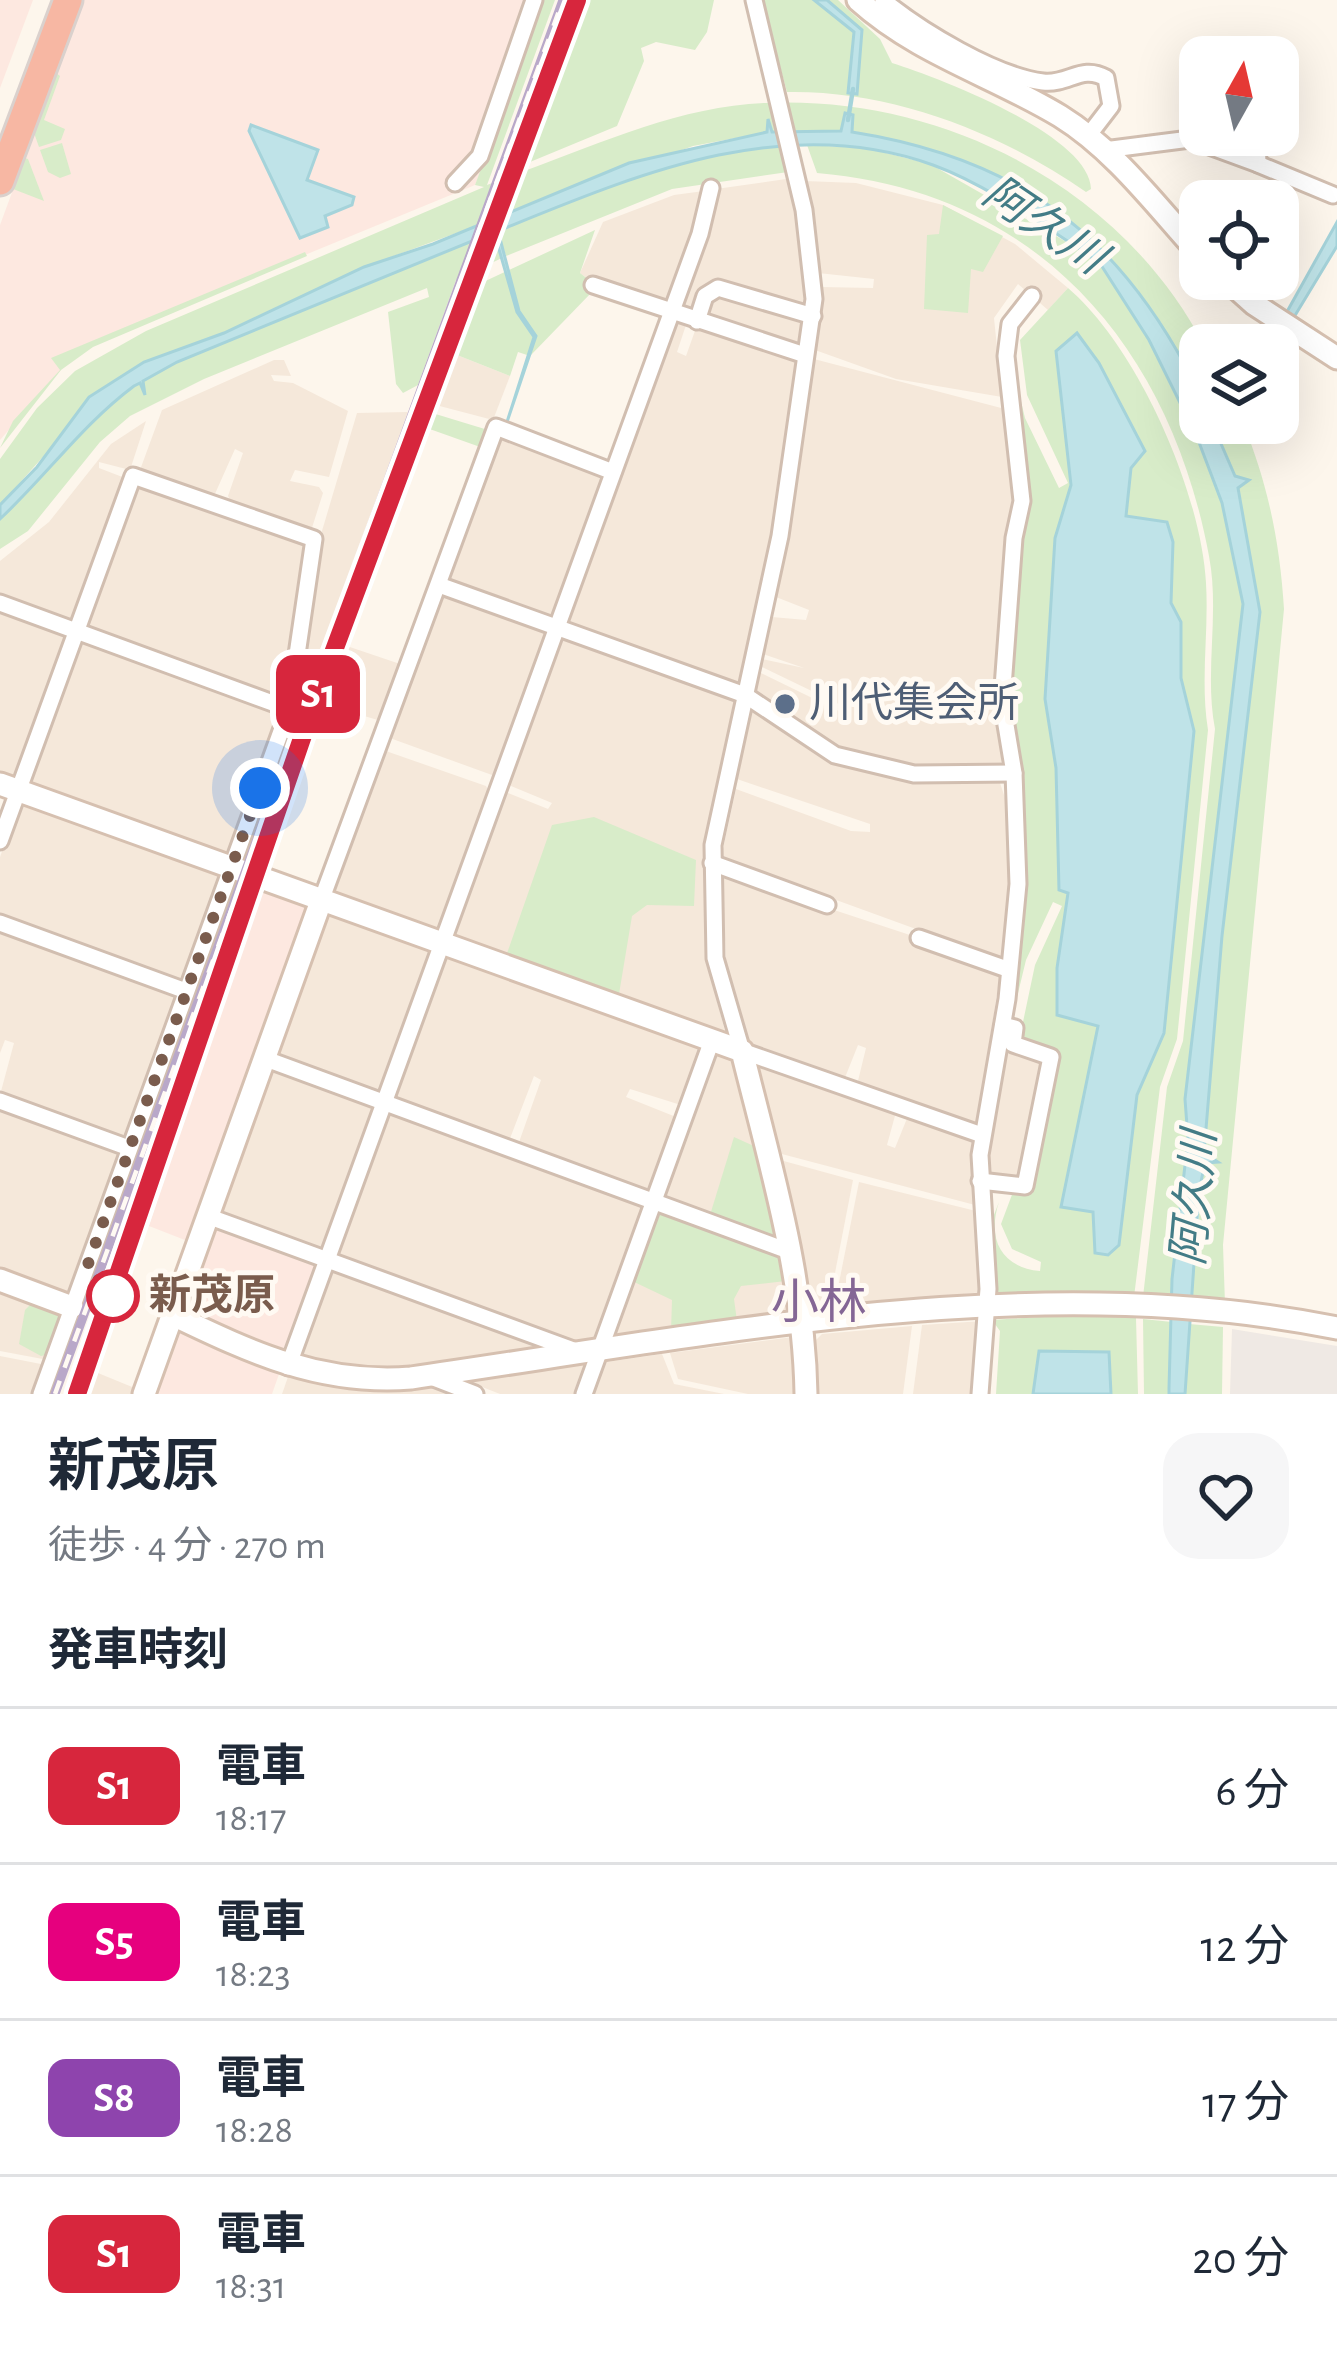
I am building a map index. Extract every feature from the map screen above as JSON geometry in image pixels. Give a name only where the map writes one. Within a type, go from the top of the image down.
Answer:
[{"type":"highway","points":[[0,131],[48,0]]},
{"type":"highway","points":[[0,182],[68,0]]},
{"type":"street","points":[[455,183],[480,156],[534,0]]},
{"type":"street","points":[[754,0],[796,173],[814,281],[813,316],[780,536],[712,863],[715,958],[791,1252],[803,1324],[806,1394]]},
{"type":"street","points":[[858,0],[929,52],[1028,98],[1096,143],[1179,232]]},
{"type":"street","points":[[883,0],[943,41],[1030,79],[1054,82],[1086,71],[1106,78],[1111,106],[1096,143]]},
{"type":"street","points":[[1096,143],[1181,138],[1333,195]]},
{"type":"street","points":[[1258,156],[1258,164]]},
{"type":"street","points":[[288,1367],[613,472],[711,188]]},
{"type":"street","points":[[593,285],[805,356]]},
{"type":"street","points":[[697,321],[705,296],[718,288],[813,316]]},
{"type":"street","points":[[980,1394],[988,1308],[982,1136],[1003,1025],[1018,884],[1014,773],[1003,701],[1014,538],[1022,501],[1006,356],[1010,323],[1032,296]]},
{"type":"street","points":[[1250,300],[1337,358]]},
{"type":"street","points":[[1254,304],[1255,300]]},
{"type":"street","points":[[144,1394],[496,428],[613,472]]},
{"type":"street","points":[[0,841],[9,787],[76,631],[133,476],[314,539],[289,709],[41,1394]]},
{"type":"street","points":[[439,585],[745,695],[836,755],[914,774],[1014,773]]},
{"type":"street","points":[[0,603],[289,709]]},
{"type":"street","points":[[9,787],[711,1043],[982,1136]]},
{"type":"street","points":[[712,863],[827,905]]},
{"type":"street","points":[[0,923],[186,991]]},
{"type":"street","points":[[919,938],[1007,969]]},
{"type":"street","points":[[980,1181],[1025,1186],[1051,1057],[1013,1044],[1015,1028],[1003,1025]]},
{"type":"street","points":[[584,1394],[592,1352],[711,1043]]},
{"type":"street","points":[[266,1060],[791,1252]]},
{"type":"street","points":[[0,1101],[129,1148]]},
{"type":"street","points":[[210,1217],[592,1352]]},
{"type":"street","points":[[0,1280],[73,1307]]},
{"type":"street","points":[[173,1315],[288,1367],[362,1380],[428,1376],[803,1324],[988,1308],[1143,1304],[1337,1328]]},
{"type":"street","points":[[428,1376],[476,1394]]},
{"type":"shaded area","points":[[0,0],[33,0],[0,88]]},
{"type":"shaded area","points":[[83,0],[526,0],[478,138],[492,144],[475,185],[52,359],[61,370],[0,440],[0,225]],"holes":[[[251,126],[317,150],[307,181],[335,212],[325,216]]]},
{"type":"shaded area","points":[[786,179],[796,205],[806,276],[800,343],[682,310],[679,303],[716,189]]},
{"type":"shaded area","points":[[805,181],[856,183],[943,205],[1015,244],[1068,288],[1048,310],[1018,284],[994,318],[1002,397],[896,379],[815,350],[821,287],[873,288],[874,279],[818,273]]},
{"type":"shaded area","points":[[704,191],[669,306],[594,284],[580,273],[603,222],[674,195]]},
{"type":"shaded area","points":[[671,325],[686,325],[677,352],[686,356],[696,328],[792,358],[796,365],[766,565],[739,686],[567,626],[564,619]]},
{"type":"shaded area","points":[[452,353],[510,376],[493,420],[432,404]]},
{"type":"shaded area","points":[[814,359],[1005,409],[1015,500],[1001,768],[914,770],[840,753],[753,696],[759,672],[845,714],[847,708],[760,666],[762,659],[804,668],[763,654],[772,617],[806,620],[809,610],[776,597]]},
{"type":"shaded area","points":[[274,360],[284,360],[291,376],[271,375],[274,381],[293,383],[348,411],[329,477],[295,470],[290,481],[319,487],[323,493],[311,531],[231,502],[228,496],[243,453],[235,449],[214,496],[140,470],[162,410]]},
{"type":"shaded area","points":[[408,412],[281,763],[239,864],[280,745],[319,541],[357,413]]},
{"type":"shaded area","points":[[146,421],[130,470],[99,462],[99,468],[125,478],[74,623],[0,599],[0,561],[49,522],[111,444]]},
{"type":"shaded area","points":[[504,435],[608,474],[556,615],[549,618],[447,582]]},
{"type":"shaded area","points":[[136,483],[308,544],[287,699],[84,626]]},
{"type":"shaded area","points":[[443,592],[545,629],[549,636],[499,772],[492,775],[387,737]]},
{"type":"shaded area","points":[[0,607],[69,636],[16,781],[0,775]]},
{"type":"shaded area","points":[[563,636],[736,700],[703,860],[706,959],[726,1035],[453,939],[451,928],[498,797],[508,793],[548,809],[552,803],[511,786],[506,776],[556,639]]},
{"type":"shaded area","points":[[78,639],[278,712],[230,855],[28,784]]},
{"type":"shaded area","points":[[341,644],[403,665],[381,721],[351,712],[347,721],[317,710]]},
{"type":"shaded area","points":[[751,705],[835,760],[998,777],[1008,807],[1011,884],[1001,960],[721,858],[736,789],[851,831],[870,832],[870,824],[734,778]]},
{"type":"shaded area","points":[[383,750],[486,786],[490,794],[443,924],[435,932],[330,895]]},
{"type":"shaded area","points":[[20,801],[220,872],[183,983],[0,916],[0,857]]},
{"type":"shaded area","points":[[722,873],[913,936],[912,943],[1000,975],[976,1127],[857,1085],[866,1048],[858,1045],[844,1080],[750,1046],[727,981]]},
{"type":"shaded area","points":[[258,886],[310,909],[190,1242],[149,1226]]},
{"type":"shaded area","points":[[329,912],[433,950],[381,1094],[276,1056]]},
{"type":"shaded area","points":[[0,930],[178,995],[126,1141],[0,1095],[14,1043],[5,1040],[0,1053]]},
{"type":"shaded area","points":[[441,953],[705,1049],[684,1106],[630,1089],[626,1097],[676,1117],[678,1123],[652,1194],[518,1145],[541,1080],[534,1076],[509,1141],[389,1097]]},
{"type":"shaded area","points":[[1009,1035],[1045,1058],[1022,1179],[992,1176],[986,1169]]},
{"type":"shaded area","points":[[713,1052],[734,1060],[779,1241],[660,1197]]},
{"type":"shaded area","points":[[755,1062],[896,1112],[887,1145],[895,1148],[908,1116],[972,1139],[975,1205],[778,1153]]},
{"type":"shaded area","points":[[274,1069],[376,1106],[324,1251],[220,1214]]},
{"type":"shaded area","points":[[0,1108],[122,1153],[70,1297],[0,1272]]},
{"type":"shaded area","points":[[385,1110],[648,1206],[598,1341],[575,1343],[333,1255]]},
{"type":"shaded area","points":[[780,1160],[853,1180],[828,1309],[812,1311]]},
{"type":"shaded area","points":[[859,1182],[976,1211],[982,1292],[834,1308]]},
{"type":"shaded area","points":[[216,1226],[320,1264],[289,1356],[189,1309]]},
{"type":"shaded area","points":[[782,1256],[789,1315],[612,1338],[633,1281]]},
{"type":"shaded area","points":[[329,1267],[548,1347],[375,1370],[298,1358]]},
{"type":"shaded area","points":[[0,1289],[65,1312],[48,1360],[0,1351]]},
{"type":"shaded area","points":[[983,1321],[973,1394],[913,1394],[922,1325]]},
{"type":"shaded area","points":[[912,1326],[903,1394],[817,1394],[816,1340],[822,1334]]},
{"type":"shaded area","points":[[1232,1329],[1337,1346],[1337,1394],[1230,1394]]},
{"type":"shaded area","points":[[181,1332],[279,1374],[272,1394],[153,1394],[175,1334]]},
{"type":"shaded area","points":[[793,1337],[796,1394],[748,1394],[678,1379],[670,1353]]},
{"type":"shaded area","points":[[662,1354],[674,1384],[724,1394],[589,1394],[600,1363]]},
{"type":"shaded area","points":[[0,1356],[46,1365],[35,1394],[0,1394]]},
{"type":"shaded area","points":[[590,1364],[579,1394],[500,1394],[467,1381]]},
{"type":"shaded area","points":[[98,1373],[137,1389],[135,1394],[90,1394]]},
{"type":"shaded area","points":[[288,1377],[353,1389],[429,1386],[450,1394],[282,1394]]},
{"type":"green space","points":[[544,0],[555,0],[487,185],[521,172],[585,0],[714,0],[707,32],[695,50],[656,42],[641,48],[644,61],[617,126],[530,162],[527,170],[644,127],[734,106],[831,104],[895,115],[958,134],[1018,161],[1074,196],[1124,238],[1168,288],[1191,324],[1179,324],[1179,355],[1157,317],[1089,237],[1007,180],[909,143],[852,132],[852,115],[842,131],[771,132],[769,120],[768,132],[693,146],[364,267],[224,333],[144,362],[66,431],[0,505],[0,459],[37,408],[75,371],[146,331],[484,187],[475,185]]},
{"type":"green space","points":[[762,0],[838,0],[880,39],[892,63],[974,95],[1039,129],[1066,148],[1084,169],[1091,189],[1086,192],[1018,151],[944,119],[866,98],[787,92]]},
{"type":"green space","points":[[56,73],[60,76],[44,120],[65,129],[61,140],[39,147],[34,133]]},
{"type":"green space","points":[[62,143],[71,174],[60,178],[48,172],[40,150]]},
{"type":"green space","points":[[807,145],[866,148],[930,164],[1101,265],[1149,340],[1179,401],[1179,444],[1200,444],[1222,503],[1243,604],[1185,1099],[1188,1139],[1172,1300],[1143,1297],[1167,1087],[1183,1041],[1215,729],[1212,578],[1190,480],[1162,410],[1126,347],[1081,292],[1027,247],[966,211],[895,186],[817,173]]},
{"type":"green space","points":[[782,146],[788,172],[672,189],[506,256],[498,231],[568,202],[671,167]]},
{"type":"green space","points":[[28,159],[44,201],[13,189]]},
{"type":"green space","points":[[943,205],[1003,236],[983,272],[971,269],[968,313],[924,309],[927,235],[939,234]]},
{"type":"green space","points":[[595,230],[580,273],[594,284],[592,292],[530,356],[518,352],[510,376],[452,353],[479,284]]},
{"type":"green space","points":[[495,232],[504,257],[456,280],[418,385],[403,393],[396,384],[388,312],[429,297],[427,288],[204,379],[130,416],[100,442],[28,531],[0,549],[0,519],[134,386],[140,383],[145,394],[143,381],[177,362]]},
{"type":"green space","points":[[305,252],[307,256],[93,347],[61,370],[0,448],[13,421],[60,370],[51,358]]},
{"type":"green space","points":[[1068,288],[1118,347],[1179,465],[1202,547],[1206,583],[1208,730],[1177,1039],[1160,1087],[1134,1297],[995,1301],[990,1225],[999,1202],[995,1227],[1000,1248],[1015,1264],[1040,1271],[1041,1262],[1012,1249],[1001,1224],[1013,1192],[1030,1194],[1056,1051],[1019,1041],[1035,965],[1062,906],[1053,902],[1026,960],[1012,1018],[1025,886],[1021,768],[1010,703],[1022,537],[1030,503],[1014,373],[1025,418],[1059,488],[1068,483],[1027,395],[1020,340]]},
{"type":"green space","points":[[429,412],[488,430],[483,448],[424,427]]},
{"type":"green space","points":[[1221,444],[1250,444],[1271,514],[1284,609],[1223,1245],[1225,1304],[1191,1301],[1204,1162],[1218,1157],[1204,1154],[1222,936],[1260,612],[1238,487]]},
{"type":"green space","points":[[594,817],[696,860],[694,906],[647,905],[632,916],[618,1000],[505,959],[552,825]]},
{"type":"green space","points":[[734,1137],[756,1147],[779,1241],[710,1215]]},
{"type":"green space","points":[[656,1209],[782,1256],[786,1281],[741,1286],[734,1299],[737,1321],[671,1331],[672,1300],[630,1280]]},
{"type":"green space","points":[[33,1302],[65,1312],[50,1354],[41,1356],[19,1344],[25,1310]]},
{"type":"green space","points":[[1083,1314],[1136,1318],[1138,1394],[996,1394],[1000,1331],[992,1320]]},
{"type":"green space","points":[[1143,1319],[1172,1322],[1169,1394],[1144,1394]]},
{"type":"green space","points":[[1189,1324],[1223,1327],[1222,1394],[1185,1394]]},
{"type":"water","points":[[814,0],[827,0],[862,30],[857,94],[848,93],[854,32]]},
{"type":"water","name":"阿久川","points":[[845,113],[853,115],[852,132],[960,159],[1050,206],[1089,237],[1124,274],[1179,355],[1179,401],[1149,340],[1101,265],[1010,204],[933,165],[877,150],[766,147],[657,171],[498,231],[519,311],[536,336],[507,422],[534,337],[517,312],[494,232],[177,362],[143,381],[145,395],[140,383],[134,386],[0,519],[0,505],[37,467],[89,397],[144,362],[224,333],[364,267],[433,244],[629,163],[767,132],[768,119],[772,132],[841,131]]},
{"type":"water","points":[[251,125],[318,150],[307,180],[354,197],[352,205],[325,216],[328,227],[300,238],[249,131]]},
{"type":"water","points":[[1337,222],[1337,246],[1290,324],[1280,324],[1294,300],[1299,300],[1299,290]]},
{"type":"water","points":[[1077,333],[1099,363],[1145,451],[1131,468],[1126,516],[1167,522],[1173,542],[1171,603],[1181,622],[1181,678],[1194,731],[1164,1033],[1137,1095],[1119,1245],[1108,1255],[1095,1253],[1093,1212],[1061,1207],[1098,1026],[1057,1015],[1057,968],[1068,893],[1059,890],[1056,768],[1045,699],[1055,538],[1071,485],[1056,351]]},
{"type":"water","name":"阿久川","points":[[1200,444],[1221,444],[1235,476],[1249,480],[1238,488],[1260,612],[1222,936],[1204,1153],[1218,1162],[1205,1163],[1199,1191],[1185,1394],[1169,1394],[1172,1279],[1188,1139],[1185,1099],[1243,604],[1222,503]]},
{"type":"water","points":[[1039,1351],[1109,1352],[1111,1394],[1033,1394]]},
{"type":"waterway","points":[[848,120],[853,89]]},
{"type":"railway","points":[[55,1394],[563,0]]},
{"type":"railway","points":[[77,1394],[186,1083]]},
{"type":"train","name":"S1","points":[[77,1394],[167,1144],[311,712],[577,0]]},
{"type":"place","name":"川代集会所","points":[[785,704]]},
{"type":"place","name":"新茂原","points":[[113,1296]]},
{"type":"district","name":"小林","points":[[819,1304]]},
{"type":"route","points":[[113,1296],[87,1267],[260,788]]}]
